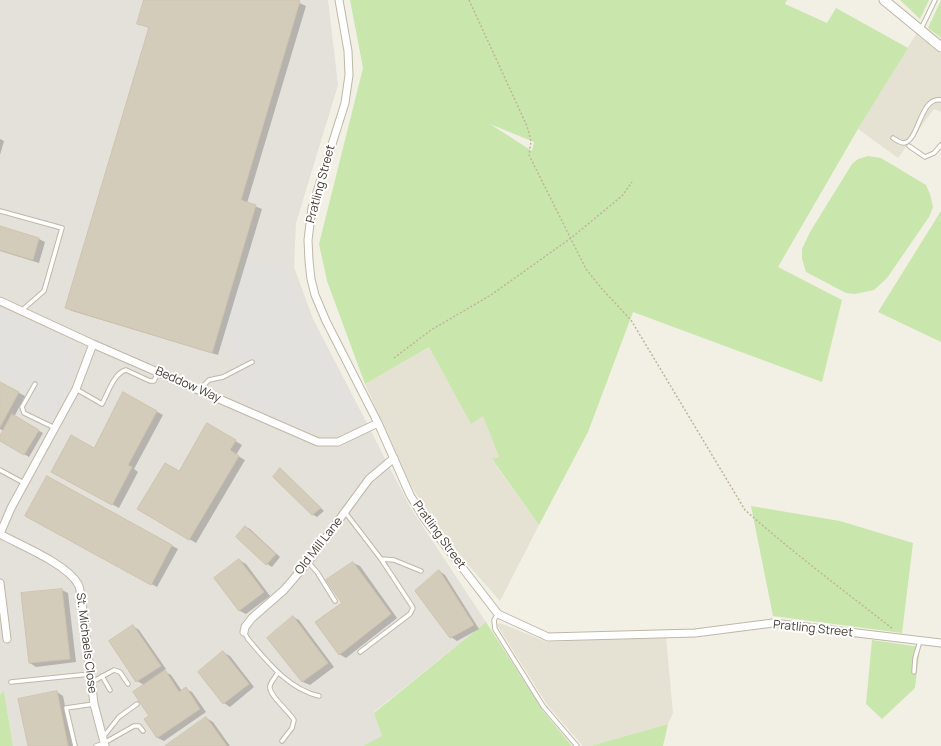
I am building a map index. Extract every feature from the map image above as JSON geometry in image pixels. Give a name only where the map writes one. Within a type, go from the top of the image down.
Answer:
[{"type":"street","name":"Pratling Street","points":[[339,0],[348,50],[349,75],[341,116],[312,208],[309,224],[308,260],[311,279],[320,308],[378,423],[410,495],[424,518],[498,614],[548,637],[695,633],[773,623],[941,643]]},
{"type":"street","points":[[884,0],[941,47]]},
{"type":"street","name":"Beddow Way","points":[[0,301],[92,344],[318,442],[338,442],[378,423]]},
{"type":"street","name":"St. Michaels Close","points":[[92,344],[76,389],[24,483],[11,508],[0,535],[51,561],[67,572],[78,584],[81,596],[94,704],[104,742]]},
{"type":"street","name":"Old Mill Lane","points":[[244,632],[245,627],[252,618],[284,590],[308,562],[369,479],[394,458]]},
{"type":"street","points":[[0,583],[1,604],[7,639]]},
{"type":"lane","points":[[920,30],[935,0]]},
{"type":"lane","points":[[893,138],[905,143],[909,141],[928,104],[933,100],[941,100]]},
{"type":"lane","points":[[909,146],[925,157],[934,153],[941,145]]},
{"type":"lane","points":[[0,211],[62,228],[44,291],[21,310]]},
{"type":"lane","points":[[200,390],[209,380],[223,377],[252,362]]},
{"type":"lane","points":[[76,389],[102,404],[116,377],[121,371],[126,370],[150,381],[154,381],[158,372]]},
{"type":"lane","points":[[35,384],[22,407],[23,410],[26,414],[55,428]]},
{"type":"lane","points":[[0,470],[24,483]]},
{"type":"lane","points":[[345,512],[381,559],[413,608],[410,614],[360,652]]},
{"type":"lane","points":[[381,559],[394,560],[421,571]]},
{"type":"lane","points":[[308,562],[317,572],[335,601]]},
{"type":"lane","points":[[498,614],[494,620],[495,629],[543,706],[577,746]]},
{"type":"lane","points":[[244,632],[248,639],[278,672],[308,694],[319,696]]},
{"type":"lane","points":[[914,672],[915,658],[920,641]]},
{"type":"lane","points":[[91,682],[114,670],[117,670],[128,684]]},
{"type":"lane","points":[[278,672],[270,684],[269,689],[271,694],[288,711],[294,720],[292,728],[282,741]]},
{"type":"lane","points":[[11,682],[90,674]]},
{"type":"lane","points":[[102,676],[110,690]]},
{"type":"lane","points":[[75,746],[66,708],[94,704]]},
{"type":"lane","points":[[104,742],[119,717],[137,704]]},
{"type":"lane","points":[[96,746],[134,726],[139,726],[143,731]]},
{"type":"path","points":[[469,0],[527,126],[531,141],[529,155],[586,269],[602,289],[631,320],[745,510],[832,582],[893,629]]},
{"type":"path","points":[[394,358],[431,330],[491,295],[571,238],[622,196],[632,182]]},
{"type":"shaded area","points":[[0,0],[328,0],[338,85],[296,223],[294,267],[313,319],[410,507],[486,622],[374,712],[382,736],[382,746],[13,746],[4,691],[0,694]]},
{"type":"shaded area","points":[[916,34],[941,54],[941,112],[934,109],[898,158],[858,129]]},
{"type":"shaded area","points":[[245,258],[274,265],[284,265],[364,418],[324,435],[313,433],[275,417],[253,405],[238,394],[227,381],[241,375],[236,361],[223,337]]},
{"type":"shaded area","points":[[0,310],[69,339],[78,363],[74,378],[52,417],[19,401],[24,389],[0,376]]},
{"type":"shaded area","points":[[429,347],[471,423],[483,415],[499,457],[492,460],[539,525],[500,601],[448,542],[411,486],[365,384]]},
{"type":"shaded area","points":[[500,623],[547,642],[666,637],[673,713],[668,724],[590,746],[583,746],[548,706],[497,625]]},
{"type":"green space","points":[[350,0],[787,0],[785,4],[827,23],[836,8],[908,48],[858,129],[778,267],[842,300],[822,382],[633,312],[588,432],[539,525],[492,459],[499,457],[483,416],[471,424],[429,347],[365,384],[327,281],[319,244],[363,68]],"holes":[[[490,124],[534,142],[532,151]]]},
{"type":"green space","points":[[900,0],[929,0],[920,19]]},
{"type":"green space","points":[[941,0],[941,38],[928,28]]},
{"type":"green space","points":[[868,156],[881,158],[926,185],[933,207],[929,217],[887,278],[874,290],[855,294],[846,293],[806,272],[802,259],[802,249],[810,232],[852,164],[858,159]]},
{"type":"green space","points":[[941,211],[941,342],[878,312]]},
{"type":"green space","points":[[751,506],[840,521],[913,543],[902,633],[773,616]]},
{"type":"green space","points":[[486,622],[544,712],[572,746],[363,746],[382,736],[374,713]]},
{"type":"green space","points":[[872,640],[920,647],[915,688],[882,719],[866,704]]},
{"type":"green space","points":[[4,691],[13,746],[0,746],[0,694]]},
{"type":"green space","points":[[668,724],[663,746],[590,746]]},
{"type":"building","points":[[144,0],[300,1],[241,200],[256,205],[212,353],[65,308],[149,27],[137,24]]},
{"type":"building","points":[[0,226],[39,238],[33,260],[0,250]]},
{"type":"building","points":[[0,382],[19,392],[0,427]]},
{"type":"building","points":[[123,392],[157,411],[128,465],[132,467],[112,505],[51,472],[71,435],[94,448]]},
{"type":"building","points":[[12,414],[39,430],[24,455],[0,441],[0,436]]},
{"type":"building","points":[[207,423],[236,440],[230,450],[239,456],[189,540],[137,509],[165,463],[179,471]]},
{"type":"building","points":[[280,468],[321,508],[312,515],[273,477]]},
{"type":"building","points":[[47,476],[172,545],[151,585],[25,516]]},
{"type":"building","points":[[245,526],[276,554],[266,565],[236,537]]},
{"type":"building","points":[[239,559],[264,592],[239,611],[214,578]]},
{"type":"building","points":[[353,562],[391,614],[339,655],[315,622],[342,603],[326,580]]},
{"type":"building","points":[[439,570],[474,625],[450,638],[415,591]]},
{"type":"building","points":[[62,589],[70,659],[29,663],[21,593]]},
{"type":"building","points":[[293,616],[328,663],[302,682],[267,638]]},
{"type":"building","points":[[133,625],[161,666],[136,682],[109,641]]},
{"type":"building","points":[[223,651],[249,684],[223,704],[198,672]]},
{"type":"building","points":[[165,670],[179,692],[186,687],[200,709],[157,738],[144,719],[149,716],[133,692]]},
{"type":"building","points":[[57,691],[68,746],[28,746],[18,699]]},
{"type":"building","points":[[206,717],[227,746],[165,746]]}]
